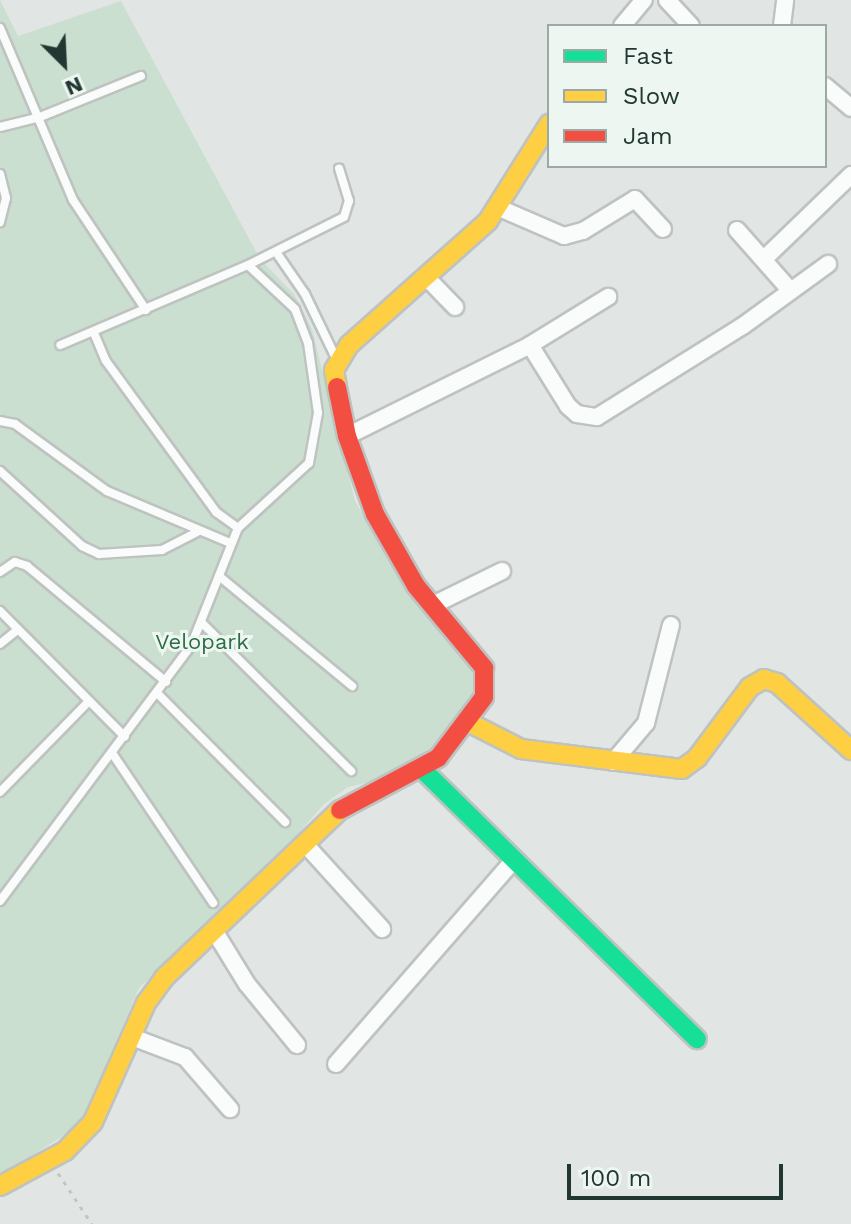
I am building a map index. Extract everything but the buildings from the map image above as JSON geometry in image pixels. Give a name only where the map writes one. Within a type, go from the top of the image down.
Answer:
[{"type":"street","points":[[624,24],[644,0]]},
{"type":"street","points":[[667,0],[689,24]]},
{"type":"street","points":[[782,24],[785,0]]},
{"type":"street","points":[[827,88],[851,108]]},
{"type":"street","points":[[0,1186],[48,1162],[93,1122],[154,991],[351,801],[423,770],[468,722],[484,697],[488,679],[385,535],[347,436],[335,385],[337,359],[428,279],[497,207],[547,127]]},
{"type":"street","points":[[765,258],[851,175]]},
{"type":"street","points":[[497,207],[564,236],[583,231],[635,199],[663,229]]},
{"type":"street","points":[[737,230],[765,258],[789,289]]},
{"type":"street","points":[[530,345],[568,406],[577,414],[597,417],[744,325],[789,289],[828,264]]},
{"type":"street","points":[[428,279],[455,307]]},
{"type":"street","points":[[347,436],[530,345],[608,297]]},
{"type":"street","points":[[433,605],[502,571]]},
{"type":"street","points":[[613,762],[646,723],[671,625]]},
{"type":"street","points":[[468,722],[521,749],[682,769],[697,758],[750,687],[764,679],[777,683],[851,750]]},
{"type":"street","points":[[423,770],[697,1039]]},
{"type":"street","points":[[305,844],[382,929]]},
{"type":"street","points":[[336,1064],[514,860]]},
{"type":"street","points":[[215,932],[247,984],[297,1045]]},
{"type":"street","points":[[132,1037],[185,1057],[230,1109]]},
{"type":"lane","points":[[0,28],[73,200],[146,310]]},
{"type":"lane","points":[[0,127],[40,117],[141,76]]},
{"type":"lane","points":[[60,345],[248,265],[344,217],[349,201],[339,168]]},
{"type":"lane","points":[[0,174],[6,198],[0,222]]},
{"type":"lane","points":[[276,252],[305,294],[337,359]]},
{"type":"lane","points":[[0,901],[166,682],[203,624],[238,528],[309,463],[318,413],[308,343],[295,309],[248,265]]},
{"type":"lane","points":[[94,333],[106,361],[216,512],[238,528]]},
{"type":"lane","points":[[0,421],[15,424],[107,491],[197,532],[230,543]]},
{"type":"lane","points":[[0,471],[82,546],[99,554],[162,550],[197,532]]},
{"type":"lane","points":[[0,572],[15,562],[27,566],[166,682]]},
{"type":"lane","points":[[219,576],[352,686]]},
{"type":"lane","points":[[0,611],[125,737]]},
{"type":"lane","points":[[203,624],[351,771]]},
{"type":"lane","points":[[0,644],[17,630]]},
{"type":"lane","points":[[157,693],[285,822]]},
{"type":"lane","points":[[0,792],[89,701]]},
{"type":"lane","points":[[112,753],[213,903]]},
{"type":"path","points":[[48,1162],[77,1195],[92,1224]]},
{"type":"green space","name":"Velopark","points":[[0,0],[18,36],[121,1],[260,259],[294,294],[312,329],[355,501],[402,584],[469,661],[475,680],[472,699],[422,761],[393,777],[348,787],[324,804],[270,866],[139,988],[80,1125],[0,1176]]},
{"type":"traffic: fast","points":[[423,770],[697,1039]]},
{"type":"traffic: slow","points":[[337,387],[334,370],[349,345],[488,221],[547,127]]},
{"type":"traffic: slow","points":[[468,722],[521,749],[682,769],[697,758],[750,687],[764,679],[777,683],[851,750]]},
{"type":"traffic: slow","points":[[0,1186],[65,1151],[93,1122],[146,1003],[164,978],[340,810]]},
{"type":"traffic: jam","points":[[337,387],[347,436],[375,514],[416,586],[484,668],[484,697],[438,758],[340,810]]}]
